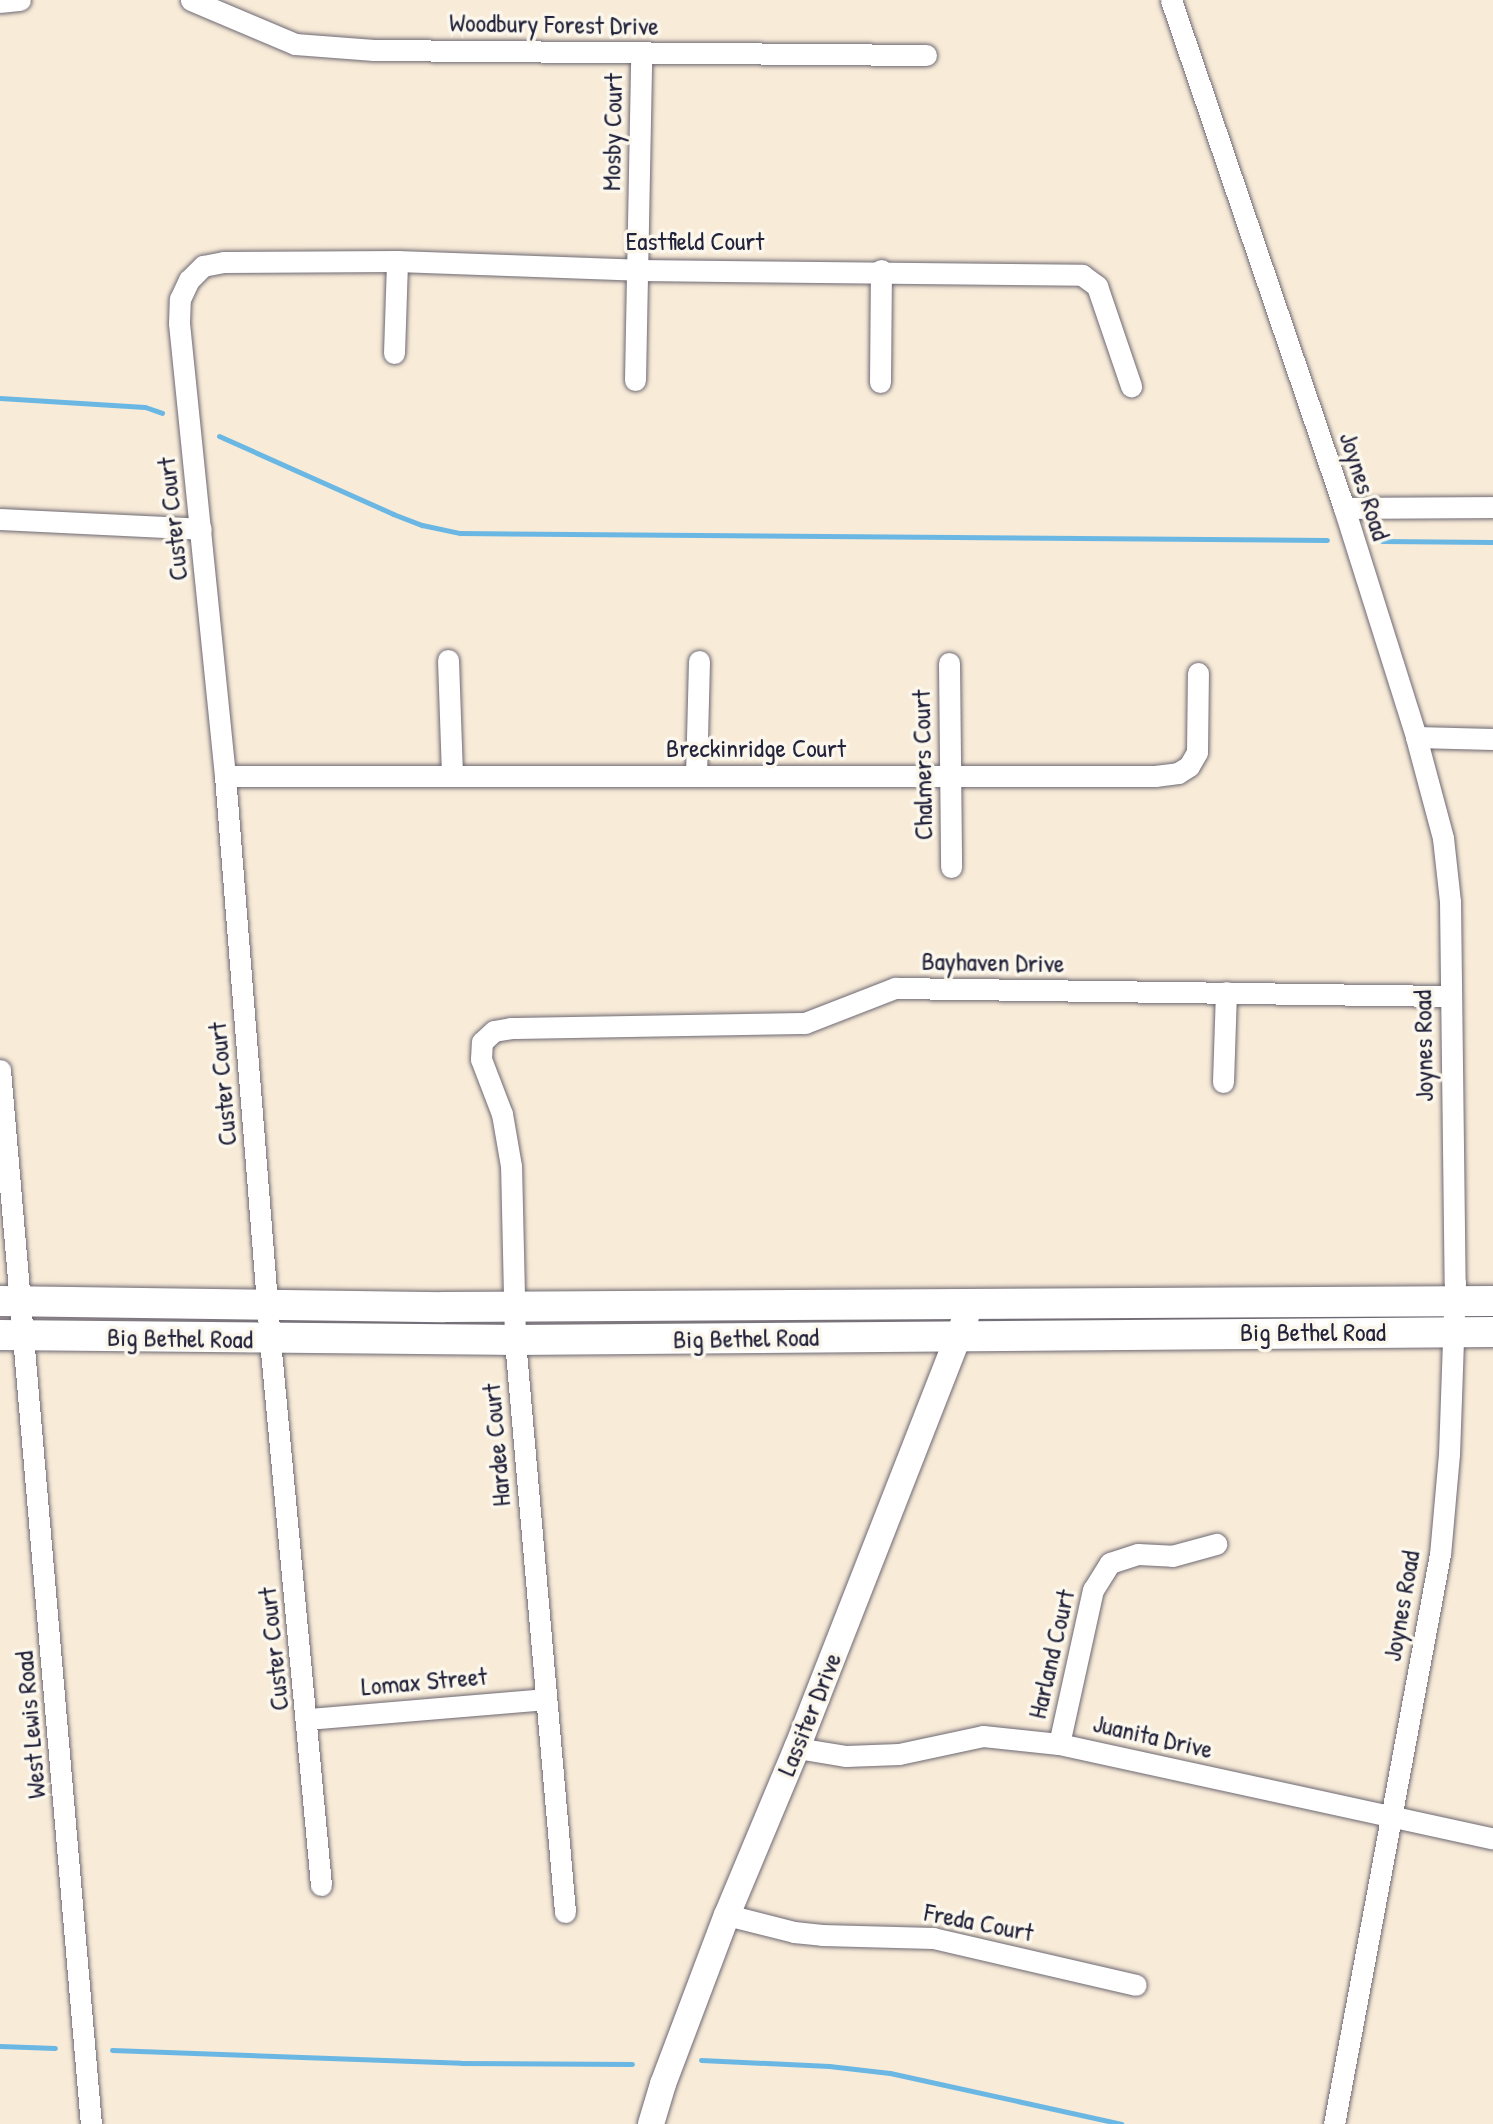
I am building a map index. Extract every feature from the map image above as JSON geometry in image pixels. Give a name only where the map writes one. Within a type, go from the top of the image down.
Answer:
[{"type":"main road","name":"Big Bethel Road","points":[[11,1301],[514,1306],[1493,1301]]},
{"type":"main road","name":"Big Bethel Road","points":[[13,1335],[270,1340],[515,1340],[1493,1332]]},
{"type":"street","points":[[0,2],[20,0]]},
{"type":"street","name":"Woodbury Forest Drive","points":[[191,0],[295,44],[374,50],[926,55]]},
{"type":"street","name":"Joynes Road","points":[[1171,0],[1344,508],[1435,799],[1447,867],[1454,1302],[1450,1454],[1440,1553],[1334,2124]]},
{"type":"street","name":"Mosby Court","points":[[635,380],[641,53]]},
{"type":"street","points":[[394,353],[397,261]]},
{"type":"street","name":"Eastfield Court","points":[[189,280],[203,266],[224,262],[397,261],[638,270],[881,270],[1082,275],[1097,286],[1131,386]]},
{"type":"street","points":[[880,382],[881,270]]},
{"type":"street","name":"Custer Court","points":[[189,280],[180,299],[180,323],[225,776],[270,1340],[308,1719],[321,1885]]},
{"type":"street","points":[[1344,508],[1493,507]]},
{"type":"street","points":[[0,519],[201,528]]},
{"type":"street","points":[[448,660],[452,776]]},
{"type":"street","points":[[696,776],[699,661]]},
{"type":"street","name":"Chalmers Court","points":[[949,663],[951,867]]},
{"type":"street","name":"Breckinridge Court","points":[[225,776],[1178,774],[1188,766],[1197,752],[1198,673]]},
{"type":"street","points":[[1416,737],[1493,739]]},
{"type":"street","name":"Bayhaven Drive","points":[[542,1027],[805,1023],[895,988],[1450,996]]},
{"type":"street","points":[[1223,1082],[1226,992]]},
{"type":"street","name":"Hardee Court","points":[[542,1027],[494,1031],[482,1042],[481,1059],[502,1114],[511,1166],[515,1340],[565,1912]]},
{"type":"street","name":"West Lewis Road","points":[[0,1070],[13,1335],[91,2124]]},
{"type":"street","name":"Lassiter Drive","points":[[651,2124],[663,2084],[727,1915],[797,1748],[971,1304]]},
{"type":"street","name":"Harland Court","points":[[1059,1744],[1093,1590],[1110,1563],[1138,1553],[1172,1556],[1216,1544]]},
{"type":"street","name":"Lomax Street","points":[[308,1719],[545,1699]]},
{"type":"street","name":"Juanita Drive","points":[[797,1748],[846,1756],[899,1754],[982,1736],[1059,1744],[1390,1819],[1493,1839]]},
{"type":"street","name":"Freda Court","points":[[727,1915],[794,1932],[933,1938],[1136,1984]]},
{"type":"waterway","points":[[0,398],[145,407],[162,413]]},
{"type":"waterway","points":[[219,436],[393,514],[422,525],[460,533],[1327,540]]},
{"type":"waterway","points":[[1382,541],[1493,542]]},
{"type":"waterway","points":[[0,2046],[55,2048]]},
{"type":"waterway","points":[[112,2050],[461,2063],[632,2064]]},
{"type":"waterway","points":[[701,2060],[829,2066],[890,2073],[1121,2124]]}]
